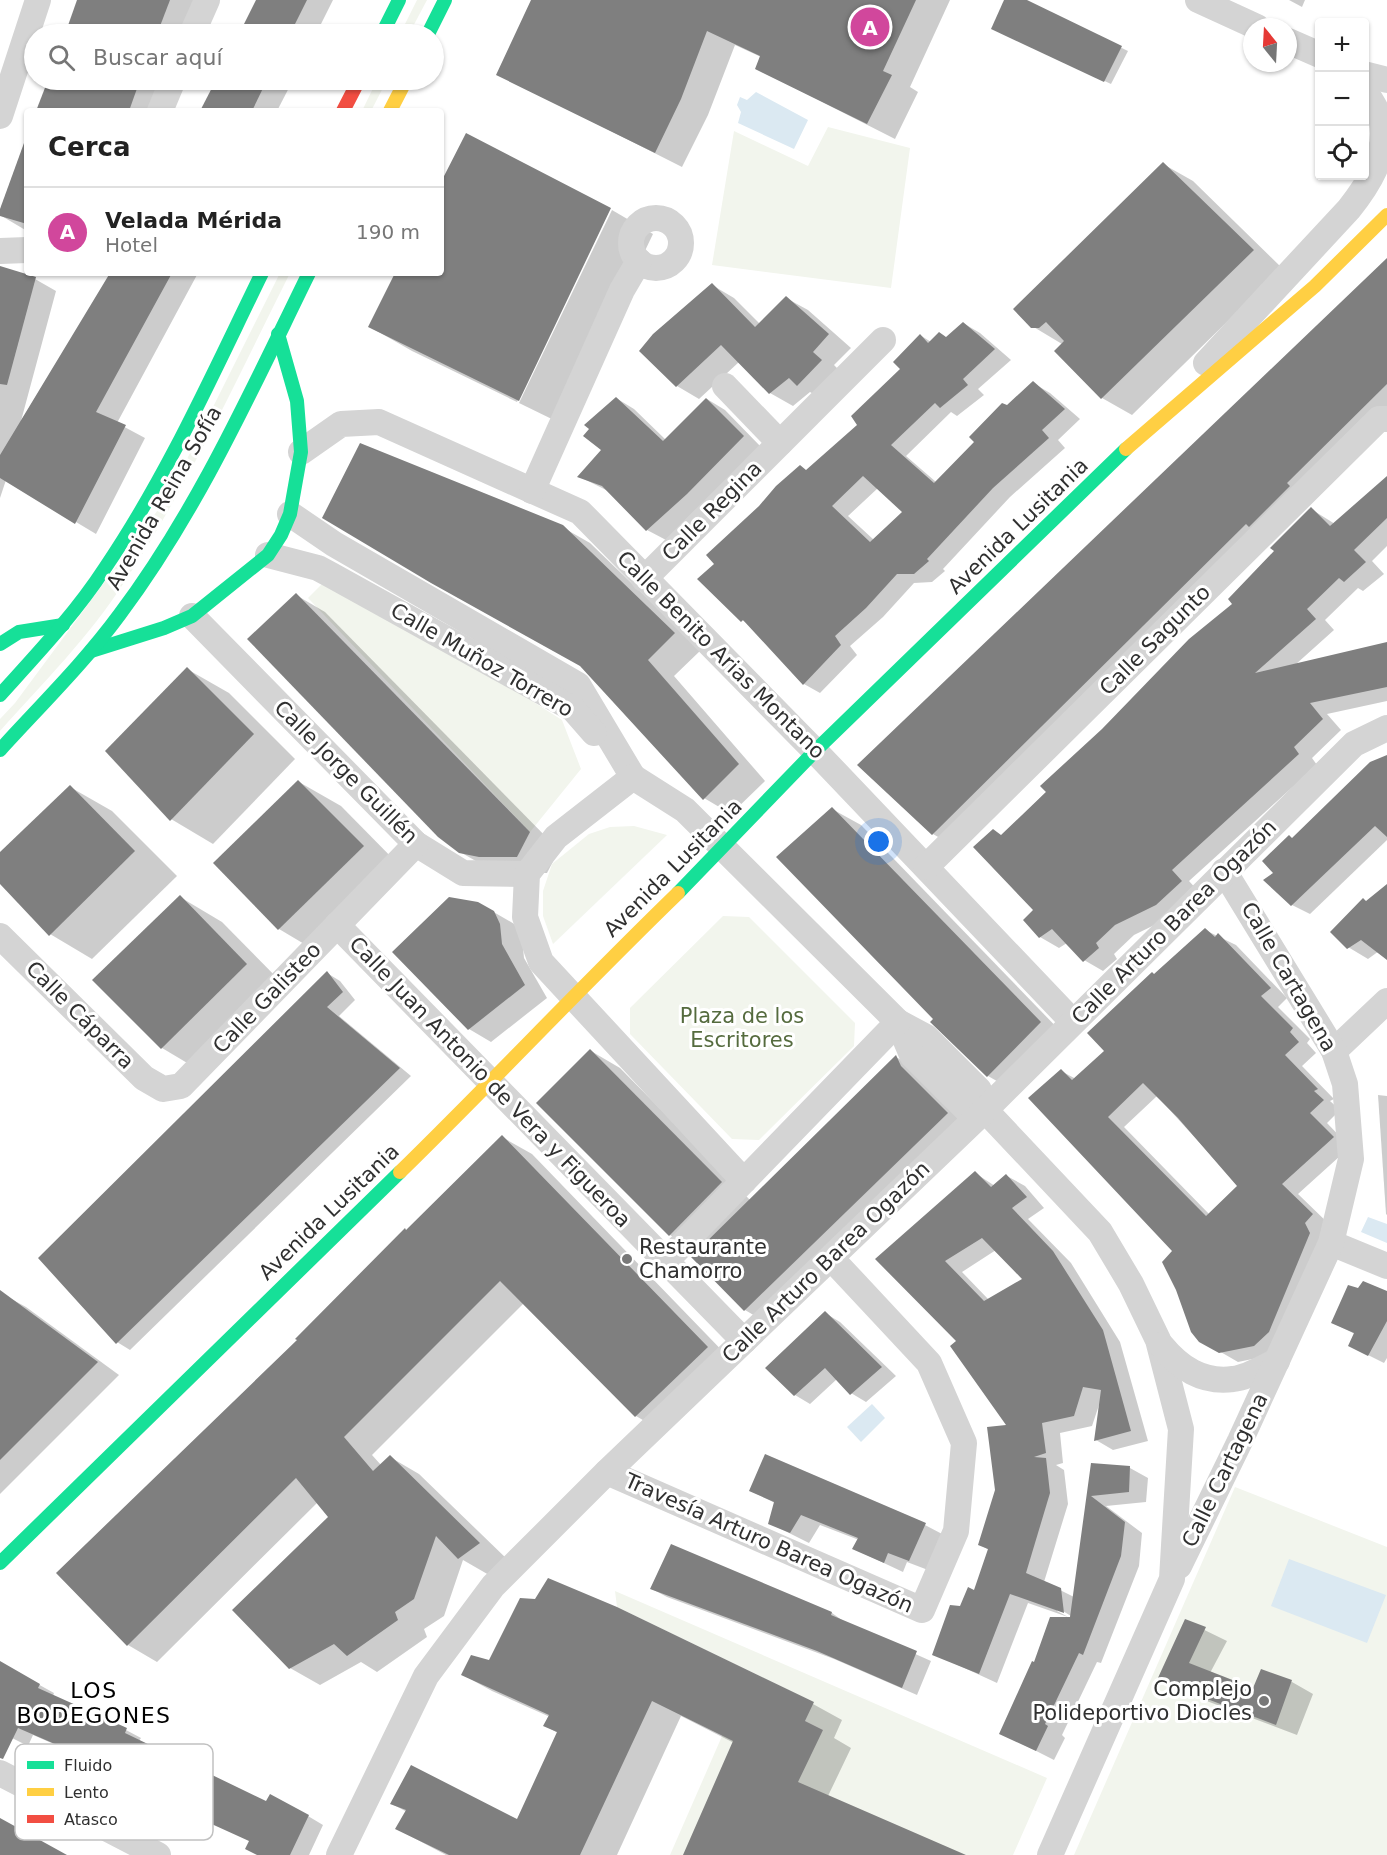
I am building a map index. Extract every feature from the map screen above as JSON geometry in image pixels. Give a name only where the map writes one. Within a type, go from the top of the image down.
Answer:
[{"type":"main road","points":[[387,24],[399,0]]},
{"type":"main road","points":[[433,24],[445,0]]},
{"type":"main road","points":[[345,108],[354,90]]},
{"type":"main road","points":[[392,108],[401,90]]},
{"type":"main road","name":"Avenida Lusitania","points":[[0,1563],[490,1084],[571,997],[724,848],[815,751],[1111,464],[1315,286],[1387,216]]},
{"type":"main road","name":"Avenida Reina Sofía","points":[[0,695],[63,625],[105,569],[156,484],[260,276]]},
{"type":"main road","name":"Avenida Reina Sofía","points":[[0,750],[91,651],[136,593],[188,506],[307,276]]},
{"type":"main road","points":[[91,651],[164,628],[192,616],[268,555],[290,514],[301,452],[297,401],[278,334]]},
{"type":"main road","points":[[6,632],[63,625]]},
{"type":"street","points":[[0,116],[11,45],[38,0]]},
{"type":"street","points":[[196,24],[207,0]]},
{"type":"street","points":[[1198,0],[1243,21]]},
{"type":"street","points":[[1297,45],[1315,53]]},
{"type":"street","points":[[1369,77],[1387,80]]},
{"type":"street","points":[[1369,79],[1387,91]]},
{"type":"street","points":[[161,108],[169,90]]},
{"type":"street","points":[[1111,464],[1349,209],[1369,184],[1382,159],[1383,124],[1369,97]]},
{"type":"street","points":[[0,251],[24,250]]},
{"type":"street","points":[[532,490],[622,290],[639,261]]},
{"type":"street","name":"Calle Regina","points":[[644,579],[883,340]]},
{"type":"street","name":"Calle Regina","points":[[725,386],[780,443]]},
{"type":"street","name":"Calle Sagunto","points":[[926,867],[1379,419],[1387,418]]},
{"type":"street","name":"Calle Benito Arias Montano","points":[[301,452],[341,424],[379,422],[580,512],[815,751],[1072,1021]]},
{"type":"street","name":"Calle Muñoz Torrero","points":[[290,514],[334,544],[578,685],[633,777]]},
{"type":"street","name":"Calle Muñoz Torrero","points":[[268,555],[318,568],[573,709],[633,777]]},
{"type":"street","name":"Calle Jorge Guillén","points":[[192,616],[416,844],[463,873],[527,874]]},
{"type":"street","name":"Calle Arturo Barea Ogazón","points":[[344,1853],[426,1676],[493,1586],[607,1472],[984,1110],[1354,744],[1387,728]]},
{"type":"street","points":[[744,1181],[541,962],[525,916],[527,874],[556,837],[633,777],[685,810],[898,1022],[912,1055],[966,1109],[984,1110],[1100,1232],[1131,1284],[1158,1340],[1181,1429],[1172,1579]]},
{"type":"street","name":"Calle Galisteo","points":[[163,1089],[181,1086],[416,844]]},
{"type":"street","name":"Calle Cartagena","points":[[1050,1855],[1172,1579],[1277,1361],[1330,1244],[1352,1159],[1345,1084],[1334,1051],[1224,871]]},
{"type":"street","name":"Calle Juan Antonio de Vera y Figueroa","points":[[337,925],[490,1084],[744,1341]]},
{"type":"street","name":"Calle Cáparra","points":[[0,936],[144,1078],[163,1089]]},
{"type":"street","points":[[1334,1051],[1387,1001]]},
{"type":"street","points":[[666,1261],[898,1022]]},
{"type":"street","points":[[1330,1244],[1387,1266]]},
{"type":"street","name":"Travesía Arturo Barea Ogazón","points":[[607,1472],[922,1610],[956,1531],[964,1443],[928,1363],[831,1258]]},
{"type":"street","name":"Calle Cartagena","points":[[1158,1340],[1177,1365],[1202,1377],[1234,1379],[1277,1361]]},
{"type":"street","points":[[0,1773],[15,1781]]},
{"type":"street","points":[[129,1840],[158,1855]]},
{"type":"green space","points":[[417,0],[427,0],[414,24],[405,24]]},
{"type":"green space","points":[[372,90],[382,90],[373,108],[363,108]]},
{"type":"green space","points":[[828,127],[910,148],[891,288],[712,265],[734,131],[808,166]]},
{"type":"green space","points":[[278,276],[289,276],[192,468],[125,581],[66,659],[0,731],[0,719],[15,703],[169,495]]},
{"type":"green space","points":[[331,575],[562,720],[581,769],[530,832],[308,598]]},
{"type":"green space","points":[[634,826],[667,835],[553,944],[543,916],[543,891],[552,864],[589,834],[610,827]]},
{"type":"green space","name":"Plaza de los Escritores","points":[[723,916],[749,917],[855,1023],[854,1046],[759,1140],[732,1139],[630,1034],[630,1008]]},
{"type":"green space","name":"Complejo Polideportivo Diocles","points":[[1235,1487],[1387,1547],[1387,1855],[1074,1855]]},
{"type":"green space","points":[[615,1591],[1047,1778],[1013,1855],[670,1855],[726,1727],[805,1764],[823,1730],[805,1721],[813,1702],[617,1607]]},
{"type":"shaded area","points":[[756,92],[808,120],[794,149],[738,123],[741,112],[737,105],[740,97],[747,100]]},
{"type":"shaded area","points":[[1368,1217],[1387,1224],[1387,1243],[1361,1232]]},
{"type":"shaded area","points":[[872,1404],[885,1418],[861,1442],[847,1427]]},
{"type":"shaded area","points":[[1289,1559],[1386,1595],[1367,1643],[1271,1606]]},
{"type":"building","points":[[77,0],[170,0],[161,24],[69,24]]},
{"type":"building","points":[[256,0],[307,0],[295,24],[244,24]]},
{"type":"building","points":[[531,0],[916,0],[883,71],[892,75],[867,124],[755,69],[760,56],[707,31],[681,99],[655,153],[496,75]]},
{"type":"building","points":[[1004,0],[1027,0],[1122,46],[1104,82],[991,29]]},
{"type":"building","points":[[44,90],[136,90],[130,108],[37,108]]},
{"type":"building","points":[[211,90],[262,90],[253,108],[202,108]]},
{"type":"building","points":[[466,133],[611,208],[519,401],[368,327],[394,276],[444,276],[444,176]]},
{"type":"building","points":[[24,143],[24,223],[0,216],[0,209]]},
{"type":"building","points":[[1163,162],[1254,250],[1101,399],[1054,351],[1064,341],[1046,322],[1039,328],[1031,328],[1013,309]]},
{"type":"building","points":[[1387,258],[1387,384],[1287,483],[1290,486],[1249,527],[1246,524],[932,835],[857,765]]},
{"type":"building","points":[[0,266],[24,273],[24,276],[36,277],[7,385],[0,384]]},
{"type":"building","points":[[108,276],[170,276],[96,412],[126,425],[75,524],[0,478],[0,455]]},
{"type":"building","points":[[712,283],[755,327],[786,296],[829,334],[813,352],[822,360],[797,386],[789,378],[769,394],[721,345],[676,387],[639,351],[653,334]]},
{"type":"building","points":[[963,322],[995,349],[963,379],[968,385],[940,408],[935,403],[891,445],[934,483],[974,442],[969,437],[1002,403],[1007,405],[1033,381],[1065,409],[1042,430],[1049,438],[993,488],[927,559],[929,561],[914,574],[897,574],[866,608],[835,636],[841,645],[803,685],[743,620],[741,622],[697,579],[714,564],[706,555],[800,465],[806,470],[857,425],[851,416],[900,369],[893,362],[920,334],[928,343],[939,332],[946,337]],"holes":[[[863,476],[902,512],[870,542],[832,506]]]},
{"type":"building","points":[[616,397],[663,441],[706,398],[744,436],[687,494],[646,531],[602,486],[577,477],[601,450],[583,436],[589,429],[584,425]]},
{"type":"building","points":[[360,443],[563,525],[675,633],[648,660],[739,764],[703,800],[580,666],[431,583],[322,518]]},
{"type":"building","points":[[1387,476],[1387,518],[1354,550],[1366,562],[1344,582],[1339,578],[1307,609],[1316,619],[1255,673],[1387,642],[1387,687],[1310,703],[1323,719],[1294,747],[1299,754],[1172,870],[1182,881],[1156,905],[1115,925],[1096,943],[1099,948],[1083,962],[1052,929],[1039,938],[1023,920],[1033,910],[973,847],[993,829],[1001,835],[1046,792],[1040,786],[1102,729],[1189,639],[1232,604],[1228,599],[1274,551],[1270,548],[1311,507],[1330,526]]},
{"type":"building","points":[[296,593],[530,832],[517,857],[479,857],[459,853],[438,837],[247,639]]},
{"type":"building","points":[[187,667],[254,734],[170,821],[105,751]]},
{"type":"building","points":[[1387,755],[1387,837],[1375,826],[1291,906],[1263,880],[1273,873],[1262,861],[1289,835],[1292,838],[1370,762]]},
{"type":"building","points":[[298,780],[364,846],[278,930],[213,863]]},
{"type":"building","points":[[70,785],[135,851],[49,936],[0,884],[0,852]]},
{"type":"building","points":[[832,807],[1041,1022],[987,1077],[930,1022],[933,1019],[776,857]]},
{"type":"building","points":[[1387,884],[1387,960],[1361,940],[1347,949],[1330,932],[1363,898],[1366,901]]},
{"type":"building","points":[[180,895],[247,964],[161,1049],[92,980]]},
{"type":"building","points":[[449,897],[478,902],[494,911],[500,924],[502,944],[525,985],[468,1030],[392,952]]},
{"type":"building","points":[[1205,928],[1215,937],[1218,933],[1271,988],[1261,996],[1293,1028],[1290,1032],[1299,1042],[1285,1055],[1318,1089],[1314,1091],[1324,1100],[1310,1113],[1334,1137],[1282,1184],[1313,1214],[1305,1223],[1310,1233],[1269,1332],[1254,1346],[1219,1353],[1199,1342],[1191,1332],[1176,1290],[1162,1262],[1172,1251],[1028,1098],[1061,1069],[1072,1080],[1104,1051],[1087,1033],[1152,972],[1154,974]],"holes":[[[1143,1083],[1178,1118],[1237,1186],[1206,1216],[1108,1117]]]},
{"type":"building","points":[[327,971],[343,992],[327,1007],[400,1068],[116,1344],[38,1258]]},
{"type":"building","points":[[590,1049],[722,1182],[669,1236],[536,1103]]},
{"type":"building","points":[[896,1055],[901,1066],[948,1113],[744,1311],[691,1257]]},
{"type":"building","points":[[502,1135],[708,1347],[635,1417],[500,1281],[344,1437],[373,1471],[390,1455],[480,1543],[458,1559],[436,1536],[414,1599],[395,1612],[398,1620],[347,1656],[334,1644],[289,1669],[232,1610],[328,1517],[296,1478],[127,1646],[56,1573],[297,1340],[295,1339],[405,1228],[406,1230]]},
{"type":"building","points":[[975,1171],[991,1187],[1006,1174],[1027,1197],[1012,1208],[1053,1251],[1103,1330],[1131,1431],[1094,1441],[1101,1390],[1083,1387],[1074,1416],[1042,1423],[1046,1453],[1034,1457],[1046,1458],[1050,1493],[1026,1573],[1061,1588],[1064,1613],[1010,1594],[979,1674],[932,1655],[950,1605],[960,1606],[968,1587],[974,1590],[988,1549],[978,1545],[995,1490],[987,1427],[1006,1425],[950,1346],[956,1341],[875,1259]],"holes":[[[982,1238],[1022,1279],[984,1301],[945,1261]]]},
{"type":"building","points":[[1363,1281],[1387,1291],[1387,1321],[1368,1356],[1348,1346],[1354,1333],[1331,1323],[1348,1285],[1358,1288]]},
{"type":"building","points":[[0,1290],[98,1362],[0,1460]]},
{"type":"building","points":[[825,1311],[882,1367],[850,1395],[825,1368],[794,1396],[765,1368]]},
{"type":"building","points":[[765,1454],[926,1523],[909,1561],[888,1553],[884,1563],[852,1549],[858,1538],[801,1515],[790,1533],[768,1524],[774,1502],[749,1491]]},
{"type":"building","points":[[1091,1463],[1130,1466],[1129,1492],[1091,1496],[1125,1522],[1121,1556],[1083,1655],[1079,1653],[1045,1724],[1048,1726],[1036,1751],[999,1734],[1032,1661],[1034,1662],[1050,1617],[1070,1617]]},
{"type":"building","points":[[671,1544],[832,1612],[831,1615],[917,1651],[902,1688],[817,1651],[650,1589]]},
{"type":"building","points":[[548,1578],[617,1607],[814,1702],[805,1721],[823,1730],[798,1782],[966,1855],[683,1855],[733,1741],[652,1701],[580,1855],[449,1855],[395,1829],[406,1810],[390,1804],[411,1765],[517,1819],[557,1732],[543,1726],[549,1715],[461,1675],[471,1655],[489,1660],[520,1598],[535,1599]]},
{"type":"building","points":[[1185,1619],[1206,1627],[1189,1663],[1253,1688],[1261,1669],[1292,1680],[1276,1725],[1157,1680]]},
{"type":"building","points":[[0,1661],[40,1684],[38,1688],[127,1728],[125,1733],[148,1744],[55,1744],[18,1728],[3,1759],[0,1758]]},
{"type":"building","points":[[213,1775],[266,1801],[270,1794],[309,1815],[290,1855],[257,1855],[245,1849],[249,1841],[213,1825]]},
{"type":"building","points":[[0,1818],[15,1826],[15,1840],[40,1840],[67,1855],[0,1855]]},
{"type":"traffic: fast","points":[[387,24],[399,0]]},
{"type":"traffic: fast","points":[[433,24],[445,0]]},
{"type":"traffic: fast","points":[[0,695],[81,601],[128,533],[189,423],[261,276]]},
{"type":"traffic: fast","points":[[0,750],[92,650],[148,574],[199,491],[245,404],[308,276]]},
{"type":"traffic: fast","points":[[91,651],[164,628],[192,616],[268,555],[281,535],[290,514],[301,452],[297,401],[278,334]]},
{"type":"traffic: fast","points":[[678,893],[815,751],[1126,449]]},
{"type":"traffic: fast","points":[[0,644],[19,632],[63,625]]},
{"type":"traffic: fast","points":[[0,1563],[400,1172]]},
{"type":"traffic: slow","points":[[392,108],[401,90]]},
{"type":"traffic: slow","points":[[1126,449],[1315,286],[1387,215]]},
{"type":"traffic: slow","points":[[400,1172],[678,893]]},
{"type":"traffic: jam","points":[[345,108],[354,90]]},
{"type":"place","name":"Velada Mérida","points":[[870,27]]},
{"type":"place","name":"Restaurante Chamorro","points":[[627,1259]]},
{"type":"place","name":"Complejo Polideportivo Diocles","points":[[1264,1701]]},
{"type":"district","name":"LOS BODEGONES","points":[[94,1703]]}]
